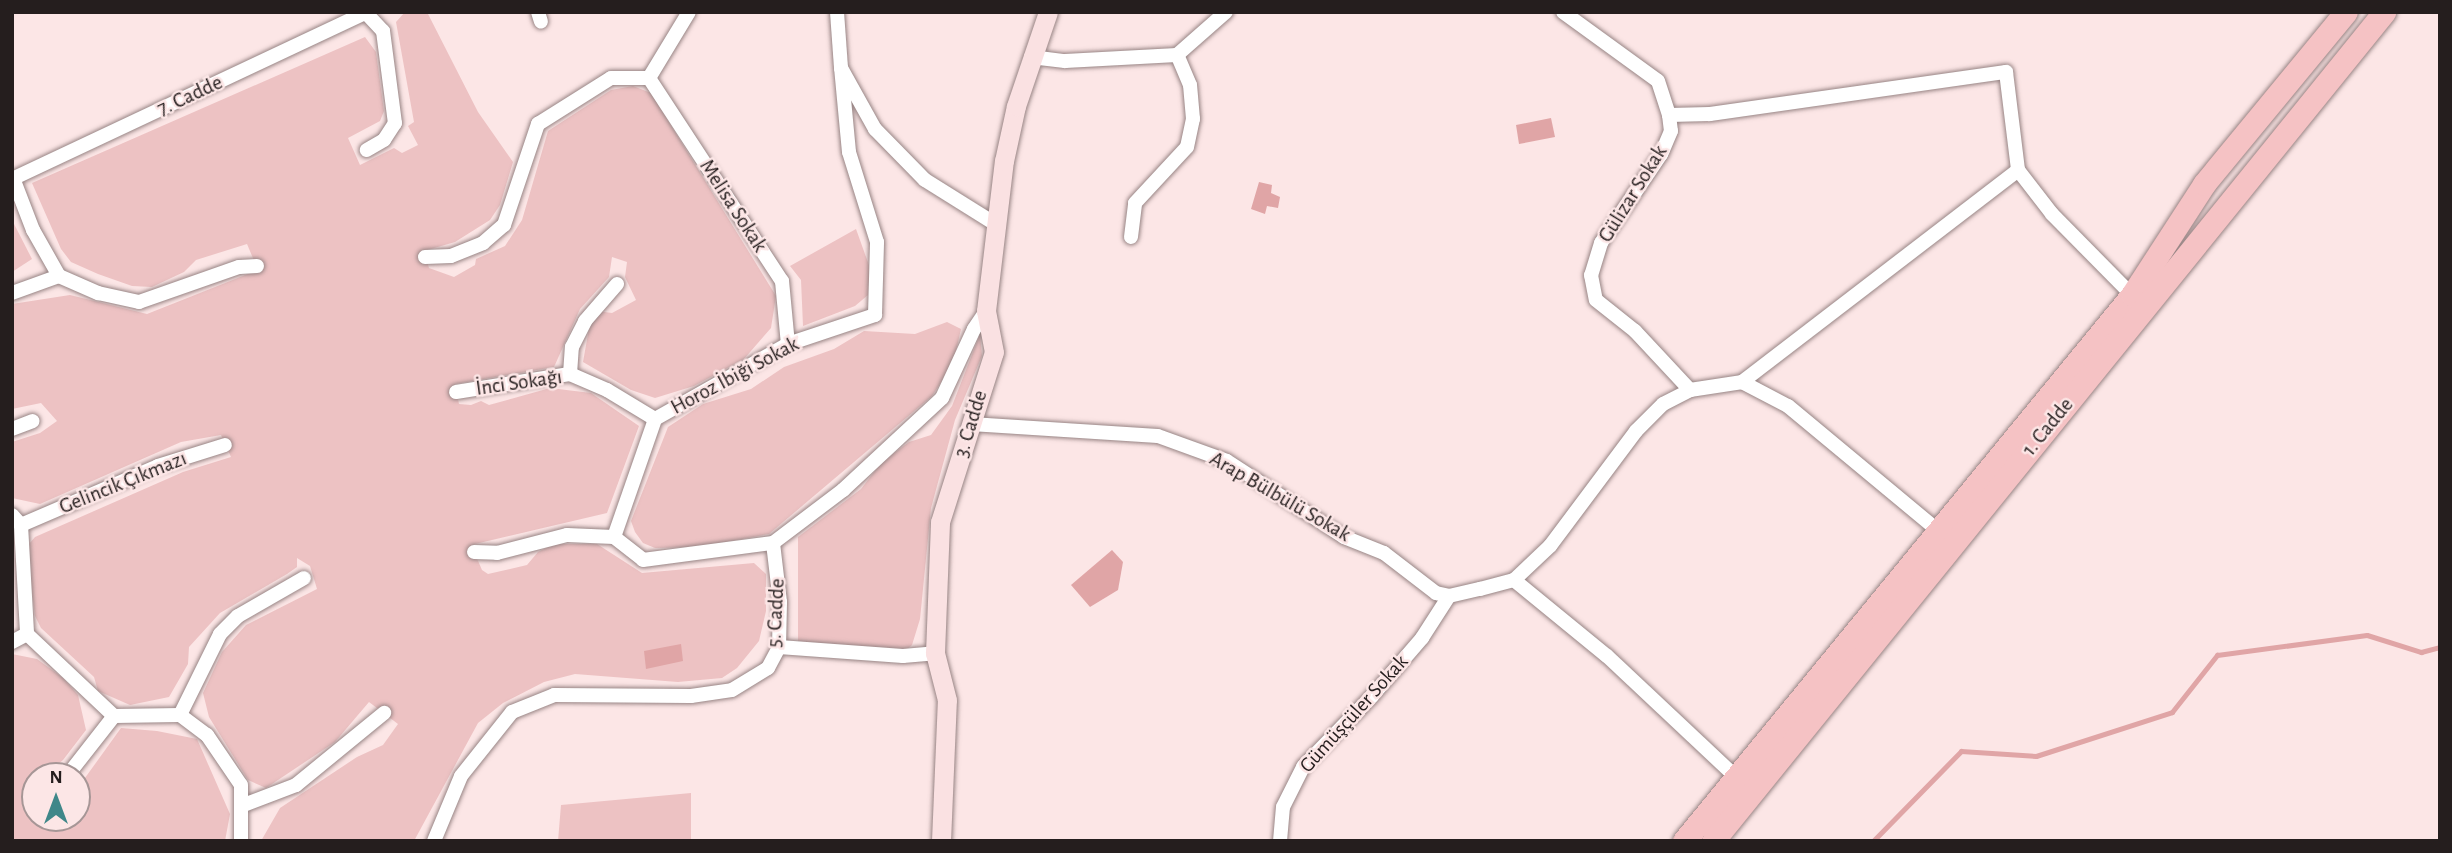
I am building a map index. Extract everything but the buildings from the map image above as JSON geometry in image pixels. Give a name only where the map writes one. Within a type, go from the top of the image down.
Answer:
[{"type":"main road","name":"3. Cadde","points":[[941,841],[947,701],[935,653],[940,522],[994,352],[986,312],[1004,161],[1031,57],[1048,12]]},
{"type":"main road","name":"1. Cadde","points":[[1684,841],[2132,295],[2204,184],[2346,12]]},
{"type":"main road","name":"1. Cadde","points":[[1713,841],[2384,12]]},
{"type":"street","points":[[367,12],[383,31],[394,123],[384,140],[367,150]]},
{"type":"street","name":"7. Cadde","points":[[13,178],[367,12]]},
{"type":"street","points":[[425,257],[451,256],[483,243],[504,225],[538,124],[611,78],[649,78],[689,12]]},
{"type":"street","points":[[837,12],[841,68],[875,129],[925,180],[997,225]]},
{"type":"street","points":[[1031,57],[1065,61],[1177,55],[1226,12]]},
{"type":"street","points":[[1563,12],[1658,81],[1670,115],[1710,114],[2006,72],[2018,170],[2052,214],[2132,295]]},
{"type":"street","points":[[1132,237],[1135,204],[1187,147],[1193,119],[1190,85],[1177,55]]},
{"type":"street","name":"Horoz İbiği Sokak","points":[[614,537],[655,419],[788,344],[875,314],[877,242],[849,152],[841,68]]},
{"type":"street","name":"Melisa Sokak","points":[[649,78],[782,281],[788,344]]},
{"type":"street","name":"Gülizar Sokak","points":[[1670,115],[1671,131],[1661,154],[1601,243],[1591,275],[1596,300],[1634,331],[1690,390]]},
{"type":"street","points":[[1450,596],[1514,580],[1550,546],[1636,431],[1663,404],[1690,390],[1742,382],[2018,170]]},
{"type":"street","points":[[13,178],[33,230],[59,276],[98,293],[139,302],[239,267],[257,266]]},
{"type":"street","points":[[12,293],[59,276]]},
{"type":"street","points":[[570,374],[572,348],[585,321],[617,284]]},
{"type":"street","points":[[474,552],[497,553],[566,535],[614,537],[643,560],[773,543],[843,490],[942,398],[974,329],[986,312]]},
{"type":"street","name":"İnci Sokağı","points":[[456,392],[570,374],[607,390],[655,419]]},
{"type":"street","points":[[1742,382],[1788,407],[1940,532]]},
{"type":"street","points":[[12,429],[33,421]]},
{"type":"street","name":"Arap Bülbülü Sokak","points":[[971,424],[1158,436],[1227,461],[1344,537],[1384,553],[1436,593],[1450,596]]},
{"type":"street","name":"Gelincik Çıkmazı","points":[[17,520],[158,466],[225,444]]},
{"type":"street","points":[[17,520],[27,634],[114,716],[180,715],[206,735],[241,785],[241,841]]},
{"type":"street","name":"5. Cadde","points":[[433,841],[461,776],[512,712],[554,695],[691,696],[732,690],[768,667],[779,647],[778,559],[773,543]]},
{"type":"street","points":[[180,715],[219,634],[238,616],[304,578]]},
{"type":"street","points":[[1514,580],[1607,656],[1736,777]]},
{"type":"street","name":"Gümüşçüler Sokak","points":[[1280,841],[1283,807],[1303,767],[1372,696],[1450,596]]},
{"type":"street","points":[[12,642],[27,634]]},
{"type":"street","points":[[779,647],[890,656],[935,653]]},
{"type":"street","points":[[241,806],[296,785],[384,713]]},
{"type":"street","points":[[78,762],[114,716]]},
{"type":"shaded area","points":[[405,12],[427,12],[478,112],[513,162],[500,205],[490,220],[455,242],[424,251],[429,268],[454,277],[475,265],[476,259],[505,246],[522,220],[548,131],[611,90],[633,86],[651,93],[776,296],[771,328],[744,359],[694,386],[655,398],[631,390],[583,362],[590,323],[597,311],[612,313],[636,300],[625,277],[627,262],[612,257],[609,277],[580,309],[554,367],[455,384],[459,404],[471,405],[481,401],[489,405],[550,388],[591,393],[639,426],[607,513],[475,544],[472,547],[482,570],[488,574],[527,565],[538,552],[554,544],[597,544],[642,573],[754,563],[766,574],[766,611],[759,641],[737,668],[722,678],[678,682],[575,674],[544,682],[503,703],[478,723],[414,841],[261,841],[280,808],[357,757],[383,745],[398,724],[369,702],[335,742],[266,788],[248,780],[209,717],[203,693],[222,652],[246,625],[317,589],[310,566],[297,558],[297,567],[220,613],[189,647],[188,664],[169,697],[130,705],[98,691],[94,677],[41,628],[35,616],[29,568],[29,544],[35,537],[183,472],[231,457],[221,435],[181,442],[40,504],[12,498],[12,442],[40,433],[57,421],[41,403],[12,409],[12,304],[70,295],[147,314],[258,270],[247,244],[196,260],[184,272],[152,287],[132,286],[98,274],[71,262],[61,249],[32,183],[365,37],[376,52],[384,111],[380,121],[348,138],[360,165],[394,148],[402,153],[418,145],[408,126],[414,122],[396,22]]},
{"type":"shaded area","points":[[1551,118],[1555,137],[1519,144],[1516,125]]},
{"type":"shaded area","points":[[1259,182],[1272,185],[1271,193],[1280,197],[1278,208],[1267,206],[1265,214],[1251,209]]},
{"type":"shaded area","points":[[12,220],[32,259],[12,272]]},
{"type":"shaded area","points":[[856,229],[870,268],[868,295],[855,306],[803,326],[801,280],[790,266]]},
{"type":"shaded area","points":[[947,322],[961,329],[953,364],[932,396],[769,534],[699,547],[655,548],[643,543],[635,532],[631,521],[668,427],[703,404],[751,389],[784,367],[834,349],[864,331],[915,334]]},
{"type":"shaded area","points":[[980,334],[982,356],[955,420],[931,508],[920,619],[912,645],[906,650],[798,642],[798,537],[861,489],[881,463],[909,442],[931,435],[952,406]]},
{"type":"shaded area","points":[[1112,550],[1123,562],[1118,590],[1090,607],[1071,585]]},
{"type":"shaded area","points":[[681,644],[683,661],[646,669],[644,651]]},
{"type":"shaded area","points":[[12,654],[37,659],[63,678],[78,695],[86,730],[61,762],[21,762],[21,832],[91,832],[91,770],[121,728],[157,731],[197,739],[230,814],[225,841],[12,841]]},
{"type":"shaded area","points":[[691,793],[691,841],[558,841],[561,805]]},
{"type":"waterway","points":[[1873,841],[1961,751],[2036,756],[2172,712],[2217,655],[2367,635],[2421,652],[2440,647]]}]
